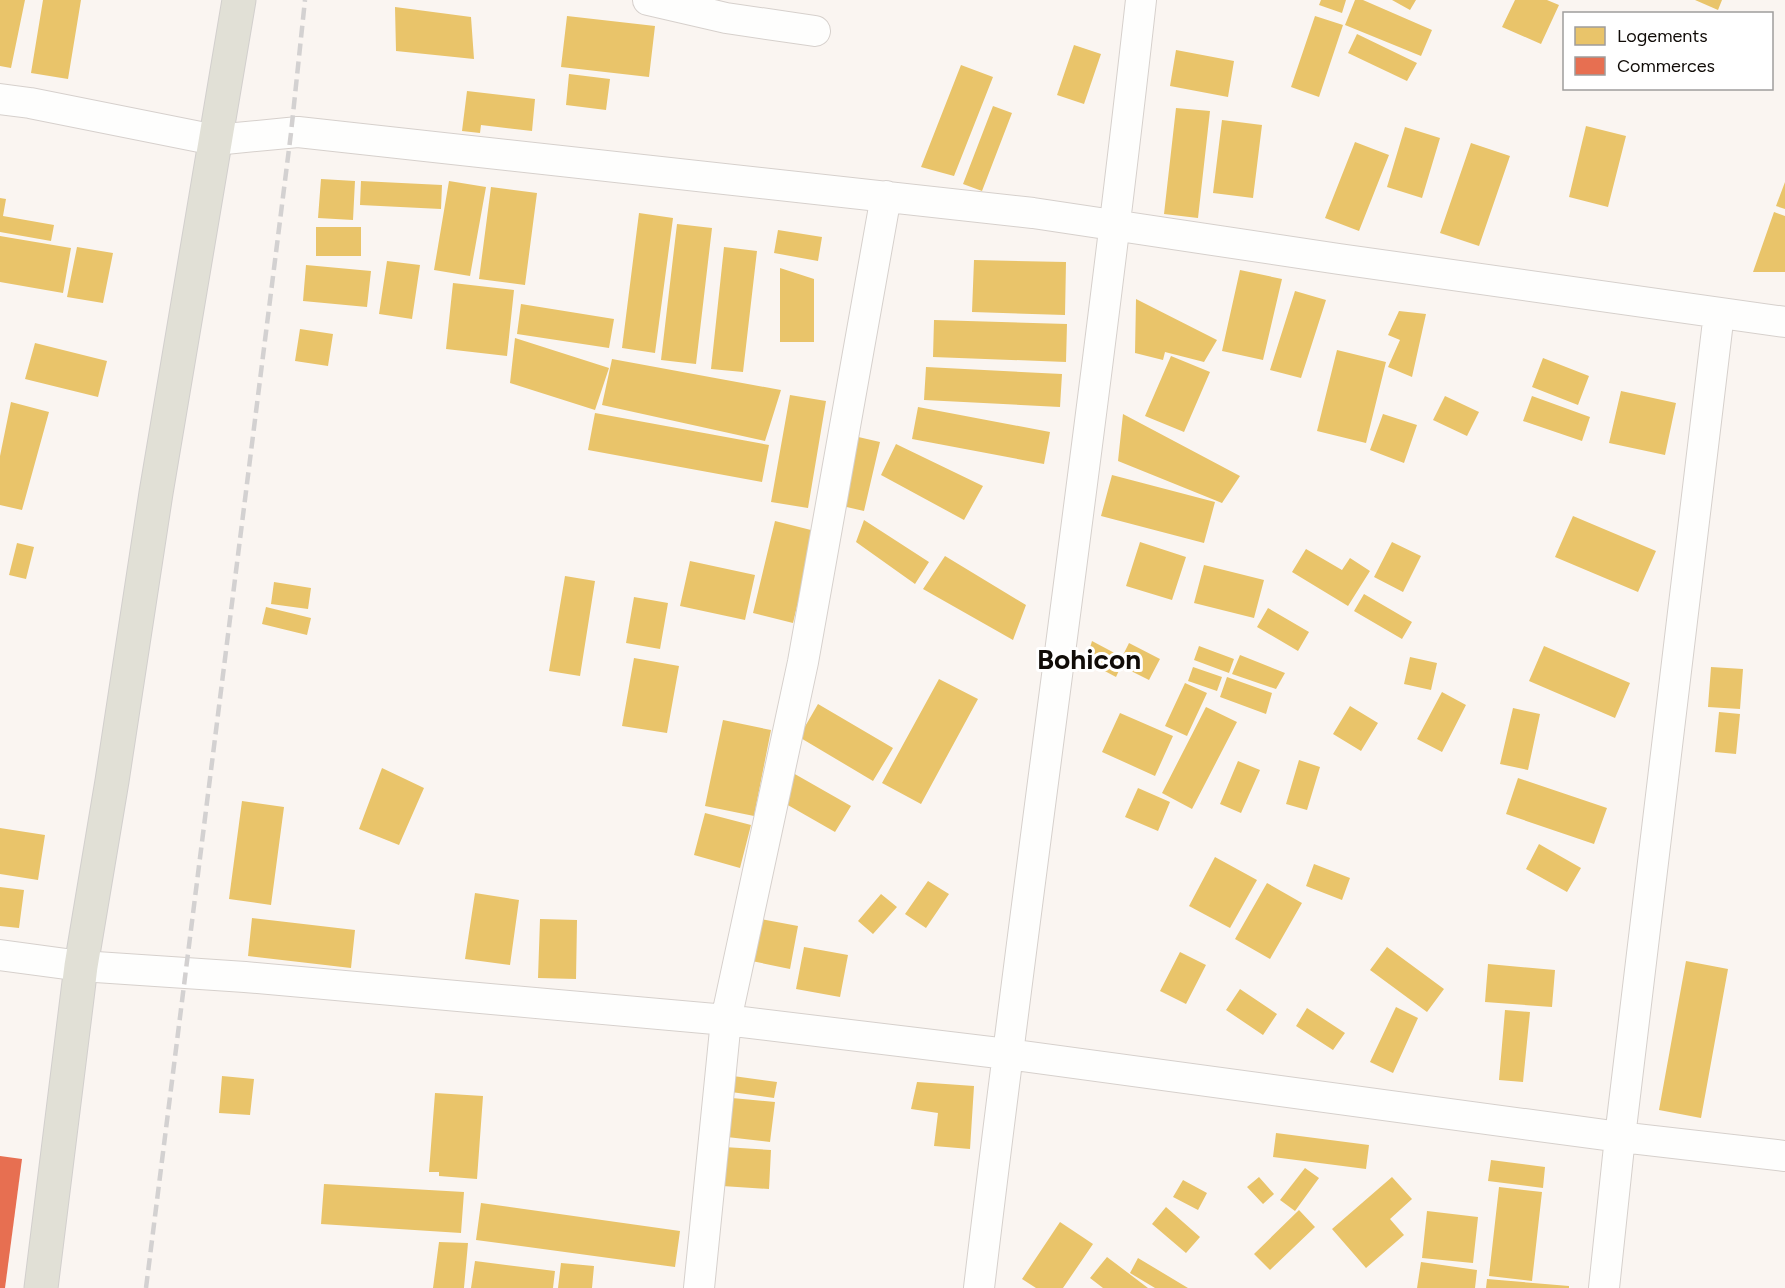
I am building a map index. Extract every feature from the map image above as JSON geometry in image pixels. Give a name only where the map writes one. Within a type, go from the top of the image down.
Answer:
[{"type":"highway","points":[[41,1288],[81,966],[156,493],[239,0]]},
{"type":"street","points":[[648,0],[728,9],[815,31]]},
{"type":"street","points":[[979,1288],[1007,1054],[1116,226],[1141,0]]},
{"type":"street","points":[[0,99],[215,140],[298,132],[1033,213],[1785,322]]},
{"type":"street","points":[[699,1288],[726,1020],[803,662],[886,196]]},
{"type":"street","points":[[1604,1288],[1719,313]]},
{"type":"street","points":[[0,955],[81,966],[245,977],[726,1020],[1007,1054],[1620,1137],[1785,1156]]},
{"type":"building: Logements","points":[[0,0],[25,0],[11,68],[0,66]]},
{"type":"building: Logements","points":[[43,0],[81,0],[68,79],[31,73]]},
{"type":"building: Logements","points":[[1321,0],[1346,0],[1342,13],[1319,5]]},
{"type":"building: Logements","points":[[1355,0],[1363,0],[1432,30],[1421,56],[1345,25]]},
{"type":"building: Logements","points":[[1392,0],[1416,0],[1410,10]]},
{"type":"building: Logements","points":[[1515,0],[1547,0],[1559,5],[1541,44],[1502,27]]},
{"type":"building: Logements","points":[[1695,0],[1722,0],[1718,10]]},
{"type":"building: Logements","points":[[395,7],[471,17],[474,59],[396,51]]},
{"type":"building: Logements","points":[[567,16],[655,26],[649,77],[561,67]]},
{"type":"building: Logements","points":[[1315,16],[1343,25],[1319,97],[1291,87]]},
{"type":"building: Logements","points":[[1357,34],[1417,63],[1407,81],[1348,53]]},
{"type":"building: Logements","points":[[1074,45],[1101,54],[1084,104],[1057,95]]},
{"type":"building: Logements","points":[[1176,50],[1234,61],[1228,97],[1170,86]]},
{"type":"building: Logements","points":[[961,65],[993,77],[954,176],[921,167]]},
{"type":"building: Logements","points":[[569,74],[610,79],[606,110],[566,105]]},
{"type":"building: Logements","points":[[467,91],[535,99],[532,131],[481,125],[480,133],[462,131]]},
{"type":"building: Logements","points":[[993,106],[1012,113],[982,191],[963,184]]},
{"type":"building: Logements","points":[[1176,108],[1210,111],[1198,218],[1164,214]]},
{"type":"building: Logements","points":[[1222,120],[1262,125],[1253,198],[1213,193]]},
{"type":"building: Logements","points":[[1586,126],[1626,136],[1608,207],[1569,197]]},
{"type":"building: Logements","points":[[1405,127],[1440,138],[1422,198],[1387,187]]},
{"type":"building: Logements","points":[[1355,142],[1389,155],[1359,231],[1325,218]]},
{"type":"building: Logements","points":[[1471,143],[1510,156],[1479,246],[1440,233]]},
{"type":"building: Logements","points":[[321,179],[355,181],[353,220],[318,218]]},
{"type":"building: Logements","points":[[361,181],[442,185],[441,209],[360,205]]},
{"type":"building: Logements","points":[[449,181],[486,187],[470,276],[434,270]]},
{"type":"building: Logements","points":[[1785,182],[1785,209],[1776,206]]},
{"type":"building: Logements","points":[[491,187],[537,193],[525,285],[479,279]]},
{"type":"building: Logements","points":[[0,198],[6,199],[3,216],[54,225],[51,241],[0,232]]},
{"type":"building: Logements","points":[[1774,212],[1785,216],[1785,272],[1753,272]]},
{"type":"building: Logements","points":[[639,213],[673,218],[655,353],[622,348]]},
{"type":"building: Logements","points":[[677,224],[712,228],[696,364],[661,360]]},
{"type":"building: Logements","points":[[316,227],[361,227],[361,256],[316,256]]},
{"type":"building: Logements","points":[[778,230],[822,237],[818,261],[774,253]]},
{"type":"building: Logements","points":[[0,236],[71,248],[63,293],[0,282]]},
{"type":"building: Logements","points":[[77,247],[113,253],[103,303],[67,297]]},
{"type":"building: Logements","points":[[724,247],[757,251],[743,372],[711,369]]},
{"type":"building: Logements","points":[[974,260],[1066,262],[1065,315],[972,312]]},
{"type":"building: Logements","points":[[387,261],[420,265],[412,319],[379,314]]},
{"type":"building: Logements","points":[[306,265],[371,271],[367,307],[303,301]]},
{"type":"building: Logements","points":[[780,268],[814,279],[814,342],[780,342]]},
{"type":"building: Logements","points":[[1240,270],[1282,279],[1263,360],[1222,351]]},
{"type":"building: Logements","points":[[453,283],[514,290],[507,356],[446,349]]},
{"type":"building: Logements","points":[[1295,291],[1326,300],[1301,378],[1270,370]]},
{"type":"building: Logements","points":[[1136,299],[1217,340],[1204,362],[1165,352],[1163,360],[1135,353]]},
{"type":"building: Logements","points":[[521,304],[614,319],[609,348],[517,334]]},
{"type":"building: Logements","points":[[1399,311],[1426,314],[1412,377],[1388,367],[1400,340],[1388,335]]},
{"type":"building: Logements","points":[[934,320],[1067,324],[1066,362],[933,357]]},
{"type":"building: Logements","points":[[300,329],[333,334],[328,366],[295,361]]},
{"type":"building: Logements","points":[[515,338],[609,368],[595,410],[510,383]]},
{"type":"building: Logements","points":[[35,343],[107,361],[98,397],[25,379]]},
{"type":"building: Logements","points":[[1337,350],[1386,362],[1366,443],[1317,431]]},
{"type":"building: Logements","points":[[1171,356],[1210,372],[1184,432],[1145,416]]},
{"type":"building: Logements","points":[[1543,358],[1589,376],[1578,405],[1532,387]]},
{"type":"building: Logements","points":[[612,359],[781,390],[765,441],[602,405]]},
{"type":"building: Logements","points":[[926,367],[1062,374],[1060,407],[924,400]]},
{"type":"building: Logements","points":[[1621,391],[1676,403],[1665,455],[1609,443]]},
{"type":"building: Logements","points":[[790,395],[826,401],[808,508],[771,502]]},
{"type":"building: Logements","points":[[1445,396],[1479,412],[1467,436],[1433,420]]},
{"type":"building: Logements","points":[[1532,396],[1590,417],[1582,441],[1523,421]]},
{"type":"building: Logements","points":[[11,402],[49,412],[22,510],[0,505],[0,456]]},
{"type":"building: Logements","points":[[918,407],[1050,432],[1044,464],[912,439]]},
{"type":"building: Logements","points":[[595,413],[769,445],[762,482],[588,450]]},
{"type":"building: Logements","points":[[1123,414],[1240,476],[1222,503],[1118,461]]},
{"type":"building: Logements","points":[[1383,414],[1417,425],[1404,463],[1370,450]]},
{"type":"building: Logements","points":[[854,436],[880,442],[864,511],[838,505]]},
{"type":"building: Logements","points":[[896,444],[983,486],[964,520],[881,475]]},
{"type":"building: Logements","points":[[1112,475],[1215,502],[1204,543],[1101,516]]},
{"type":"building: Logements","points":[[1573,516],[1656,551],[1638,592],[1555,557]]},
{"type":"building: Logements","points":[[864,520],[929,562],[915,584],[856,542]]},
{"type":"building: Logements","points":[[775,521],[815,531],[793,623],[753,613]]},
{"type":"building: Logements","points":[[1140,542],[1186,557],[1172,600],[1126,586]]},
{"type":"building: Logements","points":[[1392,542],[1421,556],[1403,592],[1374,577]]},
{"type":"building: Logements","points":[[17,543],[34,547],[26,579],[9,575]]},
{"type":"building: Logements","points":[[1306,549],[1342,570],[1350,558],[1370,571],[1348,606],[1292,572]]},
{"type":"building: Logements","points":[[945,556],[1026,605],[1013,640],[923,589]]},
{"type":"building: Logements","points":[[690,561],[755,575],[745,620],[680,606]]},
{"type":"building: Logements","points":[[1204,565],[1264,580],[1254,618],[1194,603]]},
{"type":"building: Logements","points":[[565,576],[595,581],[580,676],[549,671]]},
{"type":"building: Logements","points":[[274,582],[311,588],[308,609],[271,604]]},
{"type":"building: Logements","points":[[1364,594],[1412,622],[1402,639],[1354,611]]},
{"type":"building: Logements","points":[[634,597],[668,603],[660,649],[626,643]]},
{"type":"building: Logements","points":[[266,607],[311,618],[307,635],[262,624]]},
{"type":"building: Logements","points":[[1268,608],[1309,632],[1298,651],[1257,627]]},
{"type":"building: Logements","points":[[1092,641],[1122,657],[1129,643],[1160,659],[1149,680],[1121,666],[1116,677],[1086,661]]},
{"type":"building: Logements","points":[[1199,646],[1234,659],[1229,673],[1194,660]]},
{"type":"building: Logements","points":[[1544,646],[1630,683],[1615,718],[1529,681]]},
{"type":"building: Logements","points":[[1240,655],[1285,673],[1276,689],[1232,674]]},
{"type":"building: Logements","points":[[1410,657],[1437,663],[1431,690],[1404,684]]},
{"type":"building: Logements","points":[[634,658],[679,666],[667,733],[622,726]]},
{"type":"building: Logements","points":[[1193,667],[1222,677],[1217,691],[1188,681]]},
{"type":"building: Logements","points":[[1711,667],[1743,669],[1740,709],[1708,707]]},
{"type":"building: Logements","points":[[1227,677],[1272,693],[1266,714],[1220,697]]},
{"type":"building: Logements","points":[[939,679],[978,699],[921,804],[882,783]]},
{"type":"building: Logements","points":[[1185,683],[1207,693],[1187,736],[1165,726]]},
{"type":"building: Logements","points":[[1442,692],[1466,705],[1442,752],[1417,739]]},
{"type":"building: Logements","points":[[818,704],[893,748],[873,781],[799,737]]},
{"type":"building: Logements","points":[[1350,706],[1378,723],[1361,751],[1333,734]]},
{"type":"building: Logements","points":[[1206,707],[1237,722],[1192,809],[1162,793]]},
{"type":"building: Logements","points":[[1513,708],[1540,714],[1528,770],[1500,764]]},
{"type":"building: Logements","points":[[1719,712],[1740,714],[1736,754],[1715,752]]},
{"type":"building: Logements","points":[[1120,713],[1173,736],[1155,776],[1102,752]]},
{"type":"building: Logements","points":[[723,720],[771,730],[754,816],[705,806]]},
{"type":"building: Logements","points":[[1299,760],[1320,767],[1307,810],[1286,804]]},
{"type":"building: Logements","points":[[1238,761],[1260,770],[1241,813],[1220,804]]},
{"type":"building: Logements","points":[[382,768],[424,788],[399,845],[359,829]]},
{"type":"building: Logements","points":[[786,769],[851,806],[835,832],[779,800]]},
{"type":"building: Logements","points":[[1518,778],[1607,808],[1594,844],[1506,814]]},
{"type":"building: Logements","points":[[1138,788],[1170,802],[1158,831],[1125,817]]},
{"type":"building: Logements","points":[[242,801],[284,807],[271,905],[229,899]]},
{"type":"building: Logements","points":[[705,813],[751,825],[740,868],[694,855]]},
{"type":"building: Logements","points":[[0,828],[45,835],[38,880],[0,874]]},
{"type":"building: Logements","points":[[1539,844],[1581,868],[1567,892],[1526,869]]},
{"type":"building: Logements","points":[[1215,857],[1257,880],[1230,928],[1189,906]]},
{"type":"building: Logements","points":[[1314,864],[1350,878],[1342,900],[1306,886]]},
{"type":"building: Logements","points":[[928,881],[949,894],[926,928],[905,914]]},
{"type":"building: Logements","points":[[1267,883],[1302,903],[1270,959],[1235,939]]},
{"type":"building: Logements","points":[[0,887],[24,890],[19,928],[0,926]]},
{"type":"building: Logements","points":[[475,893],[519,900],[510,965],[465,959]]},
{"type":"building: Logements","points":[[881,894],[897,907],[873,934],[858,921]]},
{"type":"building: Logements","points":[[252,918],[355,930],[351,968],[248,956]]},
{"type":"building: Logements","points":[[755,918],[798,926],[790,969],[747,960]]},
{"type":"building: Logements","points":[[540,919],[577,920],[576,979],[538,978]]},
{"type":"building: Logements","points":[[804,947],[848,955],[840,997],[796,989]]},
{"type":"building: Logements","points":[[1387,947],[1444,989],[1427,1012],[1370,970]]},
{"type":"building: Logements","points":[[1180,952],[1206,965],[1186,1004],[1160,991]]},
{"type":"building: Logements","points":[[1686,961],[1728,969],[1701,1118],[1659,1110]]},
{"type":"building: Logements","points":[[1488,964],[1555,970],[1552,1007],[1485,1002]]},
{"type":"building: Logements","points":[[1240,989],[1277,1014],[1263,1035],[1226,1010]]},
{"type":"building: Logements","points":[[1396,1007],[1418,1018],[1393,1073],[1370,1062]]},
{"type":"building: Logements","points":[[1307,1008],[1345,1033],[1333,1050],[1296,1026]]},
{"type":"building: Logements","points":[[1505,1010],[1530,1012],[1523,1082],[1499,1080]]},
{"type":"building: Logements","points":[[222,1076],[254,1079],[250,1115],[219,1113]]},
{"type":"building: Logements","points":[[733,1076],[777,1082],[774,1098],[731,1092]]},
{"type":"building: Logements","points":[[917,1082],[974,1086],[970,1149],[934,1146],[938,1113],[911,1109]]},
{"type":"building: Logements","points":[[435,1093],[483,1096],[477,1179],[439,1176],[439,1172],[429,1172]]},
{"type":"building: Logements","points":[[732,1098],[775,1102],[770,1142],[727,1137]]},
{"type":"building: Logements","points":[[1276,1133],[1369,1145],[1366,1169],[1273,1157]]},
{"type":"building: Logements","points":[[724,1147],[771,1150],[769,1189],[722,1186]]},
{"type":"building: Logements","points":[[1491,1160],[1545,1167],[1543,1188],[1488,1181]]},
{"type":"building: Logements","points":[[1305,1168],[1319,1178],[1295,1211],[1280,1200]]},
{"type":"building: Logements","points":[[1259,1177],[1274,1194],[1263,1204],[1247,1187]]},
{"type":"building: Logements","points":[[1392,1177],[1412,1199],[1390,1219],[1404,1235],[1366,1268],[1332,1229]]},
{"type":"building: Logements","points":[[1183,1180],[1207,1193],[1198,1210],[1173,1197]]},
{"type":"building: Logements","points":[[324,1184],[464,1192],[461,1233],[321,1224]]},
{"type":"building: Logements","points":[[1499,1187],[1542,1192],[1532,1281],[1489,1276]]},
{"type":"building: Logements","points":[[481,1203],[680,1231],[675,1267],[476,1240]]},
{"type":"building: Logements","points":[[1166,1207],[1200,1237],[1186,1253],[1152,1224]]},
{"type":"building: Logements","points":[[1299,1210],[1315,1227],[1270,1270],[1254,1254]]},
{"type":"building: Logements","points":[[1427,1211],[1478,1217],[1473,1263],[1422,1258]]},
{"type":"building: Logements","points":[[1060,1222],[1093,1244],[1063,1288],[1036,1288],[1022,1279]]},
{"type":"building: Logements","points":[[439,1242],[468,1243],[464,1288],[433,1288]]},
{"type":"building: Logements","points":[[1107,1257],[1148,1288],[1103,1288],[1090,1278]]},
{"type":"building: Logements","points":[[1138,1258],[1188,1288],[1155,1288],[1130,1273]]},
{"type":"building: Logements","points":[[475,1261],[555,1271],[553,1288],[471,1288]]},
{"type":"building: Logements","points":[[1421,1262],[1477,1270],[1475,1288],[1417,1288]]},
{"type":"building: Logements","points":[[561,1263],[594,1266],[592,1288],[558,1288]]},
{"type":"building: Logements","points":[[1487,1279],[1569,1286],[1569,1288],[1486,1288]]},
{"type":"building: Commerces","points":[[0,1156],[22,1159],[5,1288],[0,1288]]},
{"type":"railway","points":[[146,1288],[291,133],[305,0]]},
{"type":"district","name":"Bohicon","points":[[1089,659]]}]
